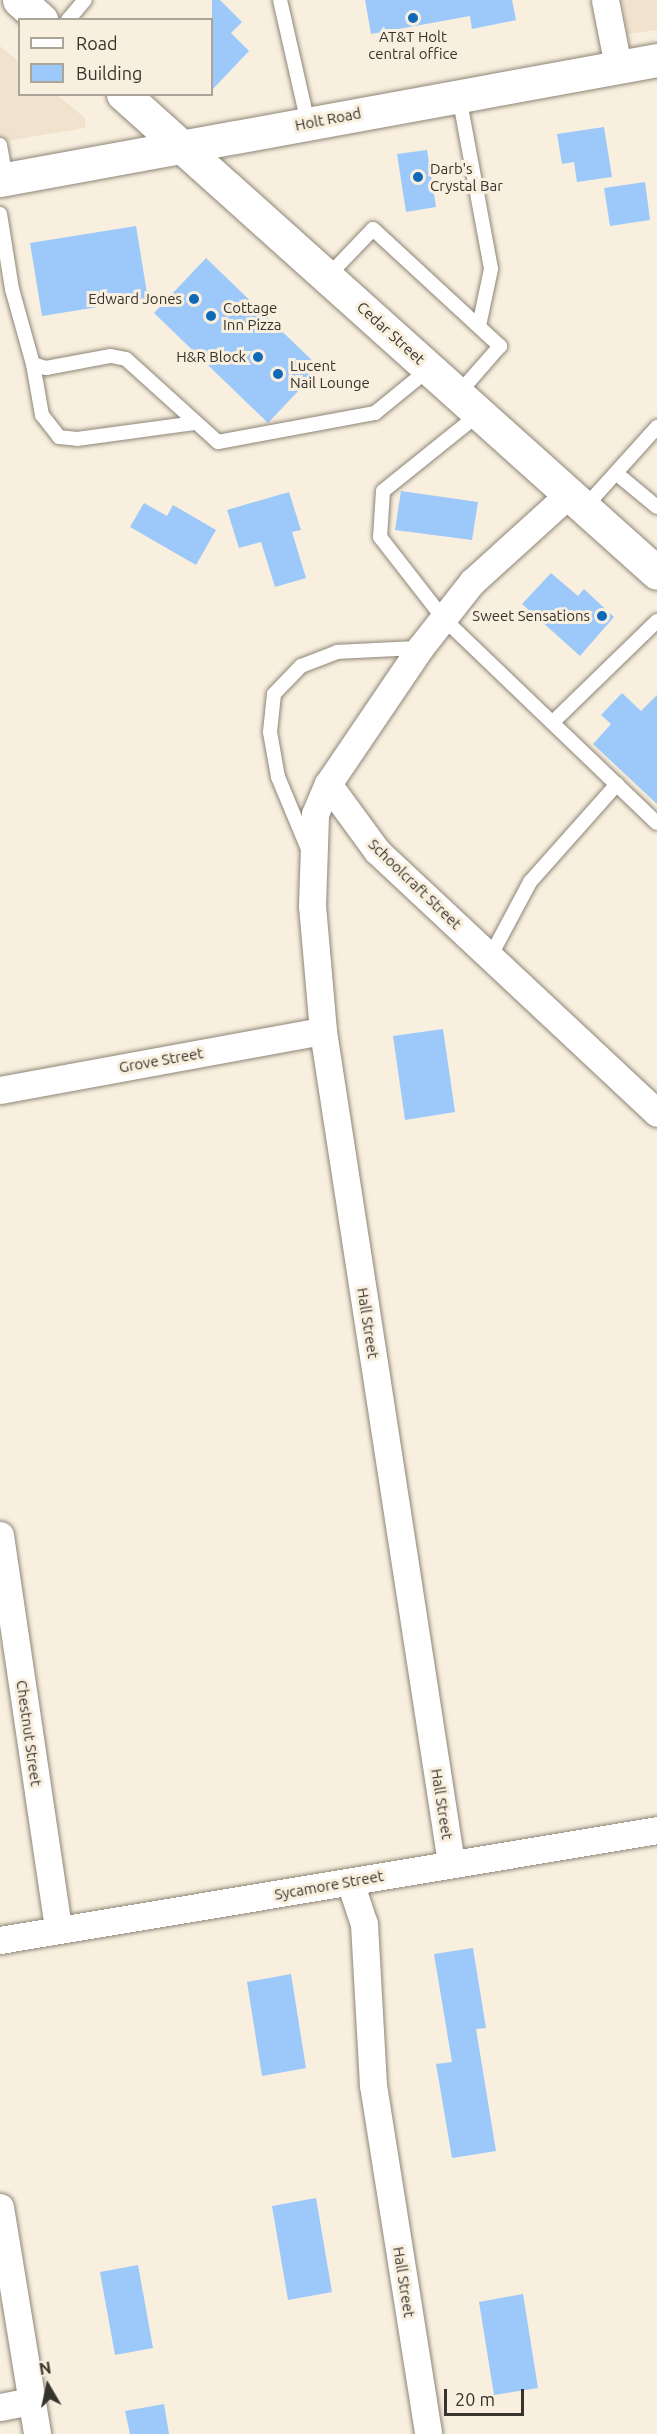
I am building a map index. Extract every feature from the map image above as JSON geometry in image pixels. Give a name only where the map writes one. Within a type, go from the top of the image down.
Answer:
[{"type":"main road","points":[[19,0],[39,18]]},
{"type":"main road","name":"Holt Road","points":[[3,179],[657,60]]},
{"type":"main road","name":"Cedar Street","points":[[125,96],[657,573]]},
{"type":"street","points":[[605,0],[618,66]]},
{"type":"street","points":[[328,784],[420,648],[472,582],[577,500]]},
{"type":"street","name":"Hall Street","points":[[328,784],[315,814],[311,856],[323,1030],[451,1863]]},
{"type":"street","name":"Schoolcraft Street","points":[[328,784],[377,851],[657,1113]]},
{"type":"street","name":"Grove Street","points":[[0,1090],[323,1030]]},
{"type":"street","name":"Chestnut Street","points":[[0,1535],[58,1930]]},
{"type":"street","name":"Sycamore Street","points":[[0,1940],[657,1830]]},
{"type":"street","name":"Hall Street","points":[[350,1882],[364,1924],[373,2085],[428,2434]]},
{"type":"street","points":[[0,2207],[37,2434]]},
{"type":"street","points":[[0,2407],[32,2402]]},
{"type":"lane","points":[[70,18],[85,0]]},
{"type":"lane","points":[[280,0],[308,123]]},
{"type":"lane","points":[[459,95],[491,268],[479,326]]},
{"type":"lane","points":[[0,145],[3,179]]},
{"type":"lane","points":[[0,214],[14,300],[33,364],[42,415],[59,437],[77,439],[196,423]]},
{"type":"lane","points":[[327,277],[373,229],[500,346],[469,404],[383,491],[380,537],[443,618],[657,824]]},
{"type":"lane","points":[[33,364],[46,368],[111,356],[126,359],[218,442],[232,442],[375,413],[430,368]]},
{"type":"lane","points":[[577,500],[616,473],[657,427]]},
{"type":"lane","points":[[616,473],[657,507]]},
{"type":"lane","points":[[553,722],[657,621]]},
{"type":"lane","points":[[311,856],[278,777],[270,732],[274,694],[301,666],[337,652],[420,648]]},
{"type":"lane","points":[[490,957],[530,882],[617,784]]},
{"type":"shaded area","points":[[622,0],[657,0],[657,30],[628,34]]},
{"type":"shaded area","points":[[0,46],[18,61],[18,96],[58,96],[85,118],[85,128],[0,142]]},
{"type":"building","points":[[212,0],[220,0],[242,22],[231,33],[249,51],[213,89],[213,18]]},
{"type":"building","name":"AT&T Holt central office","points":[[365,0],[512,0],[516,20],[472,29],[470,16],[371,34]]},
{"type":"building","points":[[604,127],[612,177],[577,182],[574,162],[562,164],[557,134]]},
{"type":"building","points":[[427,150],[436,207],[406,212],[397,154]]},
{"type":"building","points":[[645,182],[650,220],[610,226],[604,188]]},
{"type":"building","points":[[136,226],[148,299],[42,316],[30,243]]},
{"type":"building","points":[[206,258],[320,368],[268,423],[154,313]]},
{"type":"building","points":[[401,491],[478,502],[472,540],[395,530]]},
{"type":"building","points":[[289,492],[301,530],[292,532],[306,578],[275,587],[261,542],[239,548],[227,510]]},
{"type":"building","points":[[144,503],[167,516],[173,505],[216,530],[196,565],[130,527]]},
{"type":"building","points":[[551,573],[578,596],[584,589],[614,617],[580,656],[522,604]]},
{"type":"building","points":[[622,693],[641,711],[657,695],[657,804],[593,744],[611,724],[601,715]]},
{"type":"building","points":[[443,1029],[455,1112],[405,1120],[393,1036]]},
{"type":"building","points":[[473,1948],[486,2028],[476,2029],[496,2151],[452,2158],[436,2064],[452,2062],[434,1954]]},
{"type":"building","points":[[291,1974],[306,2068],[262,2076],[247,1982]]},
{"type":"building","points":[[316,2198],[332,2292],[288,2300],[272,2206]]},
{"type":"building","points":[[138,2265],[153,2348],[115,2355],[100,2272]]},
{"type":"building","points":[[523,2294],[538,2388],[494,2395],[479,2302]]},
{"type":"building","points":[[164,2404],[169,2434],[130,2434],[125,2411]]},
{"type":"place","name":"AT&T Holt central office","points":[[413,18]]},
{"type":"place","name":"Darb's Crystal Bar","points":[[418,177]]},
{"type":"place","name":"Edward Jones","points":[[194,299]]},
{"type":"place","name":"Cottage Inn Pizza","points":[[211,316]]},
{"type":"place","name":"H&R Block","points":[[258,357]]},
{"type":"place","name":"Lucent Nail Lounge","points":[[278,374]]},
{"type":"place","name":"Sweet Sensations","points":[[602,616]]}]
